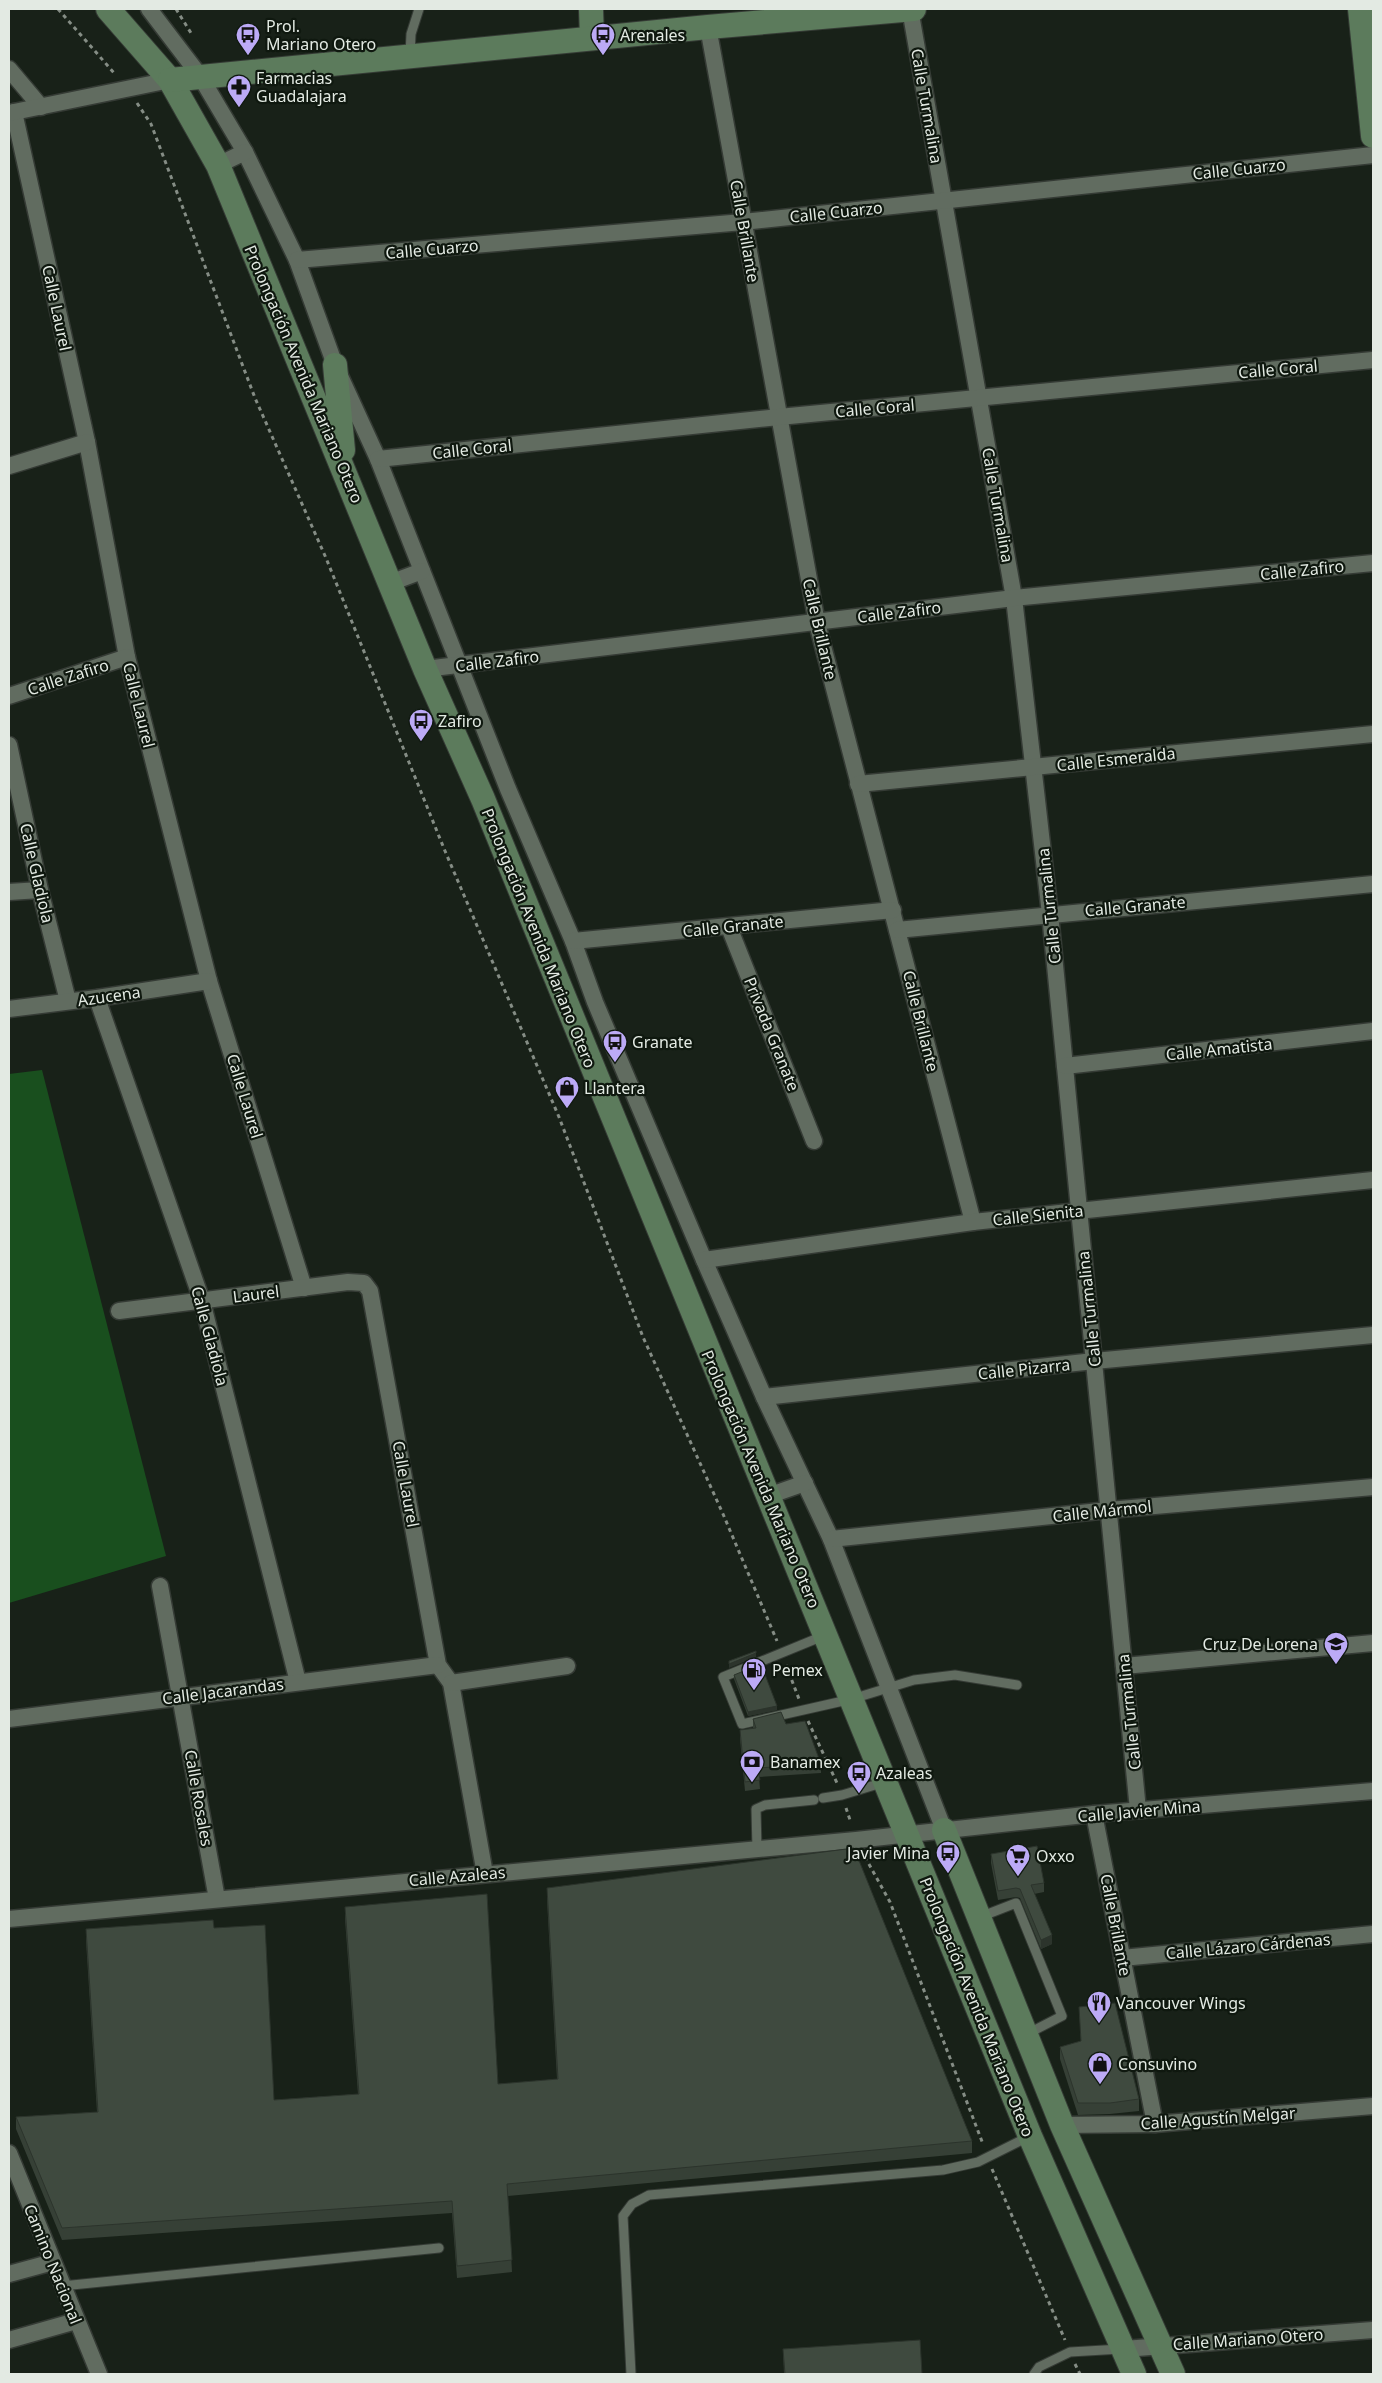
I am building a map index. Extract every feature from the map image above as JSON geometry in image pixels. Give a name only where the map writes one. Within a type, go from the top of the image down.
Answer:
[{"type":"main road","name":"Prolongación Avenida Mariano Otero","points":[[108,9],[170,80],[218,166],[426,669],[483,799],[1030,2136],[1134,2374]]},
{"type":"main road","points":[[591,9],[592,38]]},
{"type":"main road","points":[[170,80],[410,55],[914,9]]},
{"type":"main road","points":[[1360,9],[1373,122]]},
{"type":"main road","points":[[335,365],[343,466]]},
{"type":"main road","points":[[944,1830],[1062,2125],[1172,2374]]},
{"type":"street","name":"Prolongación Avenida Mariano Otero","points":[[149,9],[200,76],[245,152],[298,260],[335,365],[378,459],[508,789],[573,941],[595,1002],[764,1397],[831,1539],[891,1688],[944,1830]]},
{"type":"street","name":"Calle Turmalina","points":[[910,9],[1014,598],[1066,1066],[1138,1810]]},
{"type":"street","name":"Calle Brillante","points":[[708,27],[817,623],[973,1222]]},
{"type":"street","points":[[9,69],[41,107]]},
{"type":"street","points":[[11,112],[170,80]]},
{"type":"street","name":"Calle Laurel","points":[[11,112],[87,442],[127,657],[209,981],[304,1288]]},
{"type":"street","points":[[218,166],[245,152]]},
{"type":"street","name":"Calle Cuarzo","points":[[298,260],[743,222],[1373,155]]},
{"type":"street","name":"Calle Coral","points":[[378,459],[779,417],[1373,360]]},
{"type":"street","points":[[9,466],[87,442]]},
{"type":"street","name":"Calle Zafiro","points":[[426,669],[1014,598],[1373,563]]},
{"type":"street","points":[[390,583],[422,571]]},
{"type":"street","name":"Calle Zafiro","points":[[9,696],[127,657]]},
{"type":"street","name":"Calle Esmeralda","points":[[858,784],[1373,734]]},
{"type":"street","name":"Calle Gladiola","points":[[9,744],[40,890],[68,1002]]},
{"type":"street","name":"Calle Granate","points":[[897,930],[1373,884]]},
{"type":"street","points":[[9,892],[40,890]]},
{"type":"street","name":"Calle Granate","points":[[573,941],[892,910]]},
{"type":"street","name":"Privada Granate","points":[[729,927],[814,1141]]},
{"type":"street","name":"Azucena","points":[[9,1009],[209,981]]},
{"type":"street","name":"Calle Gladiola","points":[[96,998],[202,1301],[298,1682]]},
{"type":"street","name":"Calle Amatista","points":[[1066,1066],[1373,1031]]},
{"type":"street","name":"Calle Sienita","points":[[704,1260],[973,1222],[1373,1180]]},
{"type":"street","name":"Laurel","points":[[119,1311],[348,1282],[364,1283]]},
{"type":"street","name":"Calle Laurel","points":[[364,1283],[372,1300],[438,1665],[451,1684],[485,1874]]},
{"type":"street","name":"Calle Pizarra","points":[[764,1397],[1094,1361],[1373,1335]]},
{"type":"street","points":[[768,1496],[805,1483]]},
{"type":"street","name":"Calle Mármol","points":[[831,1539],[1109,1510],[1373,1487]]},
{"type":"street","name":"Calle Rosales","points":[[160,1586],[182,1697],[217,1899]]},
{"type":"street","points":[[1124,1666],[1373,1643]]},
{"type":"street","name":"Calle Jacarandas","points":[[9,1718],[438,1665]]},
{"type":"street","points":[[451,1684],[567,1666]]},
{"type":"street","name":"Calle Javier Mina","points":[[906,1835],[1094,1814],[1373,1791]]},
{"type":"street","name":"Calle Brillante","points":[[1094,1814],[1154,2124]]},
{"type":"street","name":"Calle Azaleas","points":[[9,1919],[906,1835]]},
{"type":"street","name":"Calle Lázaro Cárdenas","points":[[1122,1958],[1373,1934]]},
{"type":"street","name":"Calle Agustín Melgar","points":[[1062,2125],[1154,2124],[1373,2106]]},
{"type":"street","name":"Camino Nacional","points":[[9,2154],[99,2374]]},
{"type":"street","points":[[9,2274],[53,2262]]},
{"type":"street","points":[[9,2340],[76,2321]]},
{"type":"street","name":"Calle Mariano Otero","points":[[1124,2349],[1373,2330]]},
{"type":"lane","points":[[410,55],[411,34],[419,9]]},
{"type":"lane","points":[[826,1634],[782,1654],[723,1676],[742,1724],[852,1698],[914,1680],[956,1675],[1016,1685]]},
{"type":"lane","points":[[757,1850],[756,1809],[765,1805],[842,1795],[885,1782]]},
{"type":"lane","points":[[980,1918],[1016,1904],[1062,2016],[1025,2036]]},
{"type":"lane","points":[[631,2374],[623,2216],[632,2204],[649,2195],[943,2170],[978,2162],[1030,2136]]},
{"type":"lane","points":[[62,2286],[439,2248]]},
{"type":"lane","points":[[1034,2374],[1039,2367],[1070,2352],[1124,2349]]},
{"type":"path","points":[[58,9],[126,88],[151,124],[255,398],[326,558],[449,860],[559,1117],[643,1337],[723,1514],[782,1654],[803,1710],[842,1795],[856,1840],[890,1902],[988,2158],[1080,2374]]},
{"type":"green space","points":[[42,1070],[166,1556],[9,1603],[9,1074]]},
{"type":"building","points":[[756,1651],[756,1653],[729,1664],[729,1661]]},
{"type":"building","points":[[761,1664],[777,1706],[748,1712],[734,1675]]},
{"type":"building","name":"Banamex","points":[[781,1712],[786,1724],[805,1721],[821,1764],[758,1768],[760,1780],[745,1782],[740,1730],[756,1728],[753,1719]]},
{"type":"building","points":[[1037,1846],[1044,1883],[1031,1885],[1052,1935],[1041,1940],[1020,1889],[998,1891],[991,1854]]},
{"type":"building","points":[[854,1848],[972,2141],[507,2184],[512,2260],[457,2266],[452,2201],[62,2228],[16,2117],[98,2112],[86,1929],[213,1920],[214,1928],[265,1925],[274,2100],[359,2094],[345,1907],[487,1894],[498,2084],[558,2079],[547,1888]]},
{"type":"building","name":"Consuvino","points":[[1115,2003],[1139,2099],[1110,2103],[1078,2103],[1060,2047],[1081,2041],[1079,2007]]},
{"type":"building","points":[[920,2340],[922,2374],[785,2374],[783,2349]]},
{"type":"place","name":"Prol. Mariano Otero","points":[[248,56]]},
{"type":"place","name":"Arenales","points":[[603,56]]},
{"type":"place","name":"Farmacias Guadalajara","points":[[239,108]]},
{"type":"place","name":"Zafiro","points":[[421,742]]},
{"type":"place","name":"Granate","points":[[615,1063]]},
{"type":"place","name":"Llantera","points":[[567,1109]]},
{"type":"place","name":"Cruz De Lorena","points":[[1336,1665]]},
{"type":"place","name":"Pemex","points":[[754,1691]]},
{"type":"place","name":"Banamex","points":[[752,1783]]},
{"type":"place","name":"Azaleas","points":[[859,1794]]},
{"type":"place","name":"Javier Mina","points":[[948,1874]]},
{"type":"place","name":"Oxxo","points":[[1018,1877]]},
{"type":"place","name":"Vancouver Wings","points":[[1099,2024]]},
{"type":"place","name":"Consuvino","points":[[1100,2085]]}]
